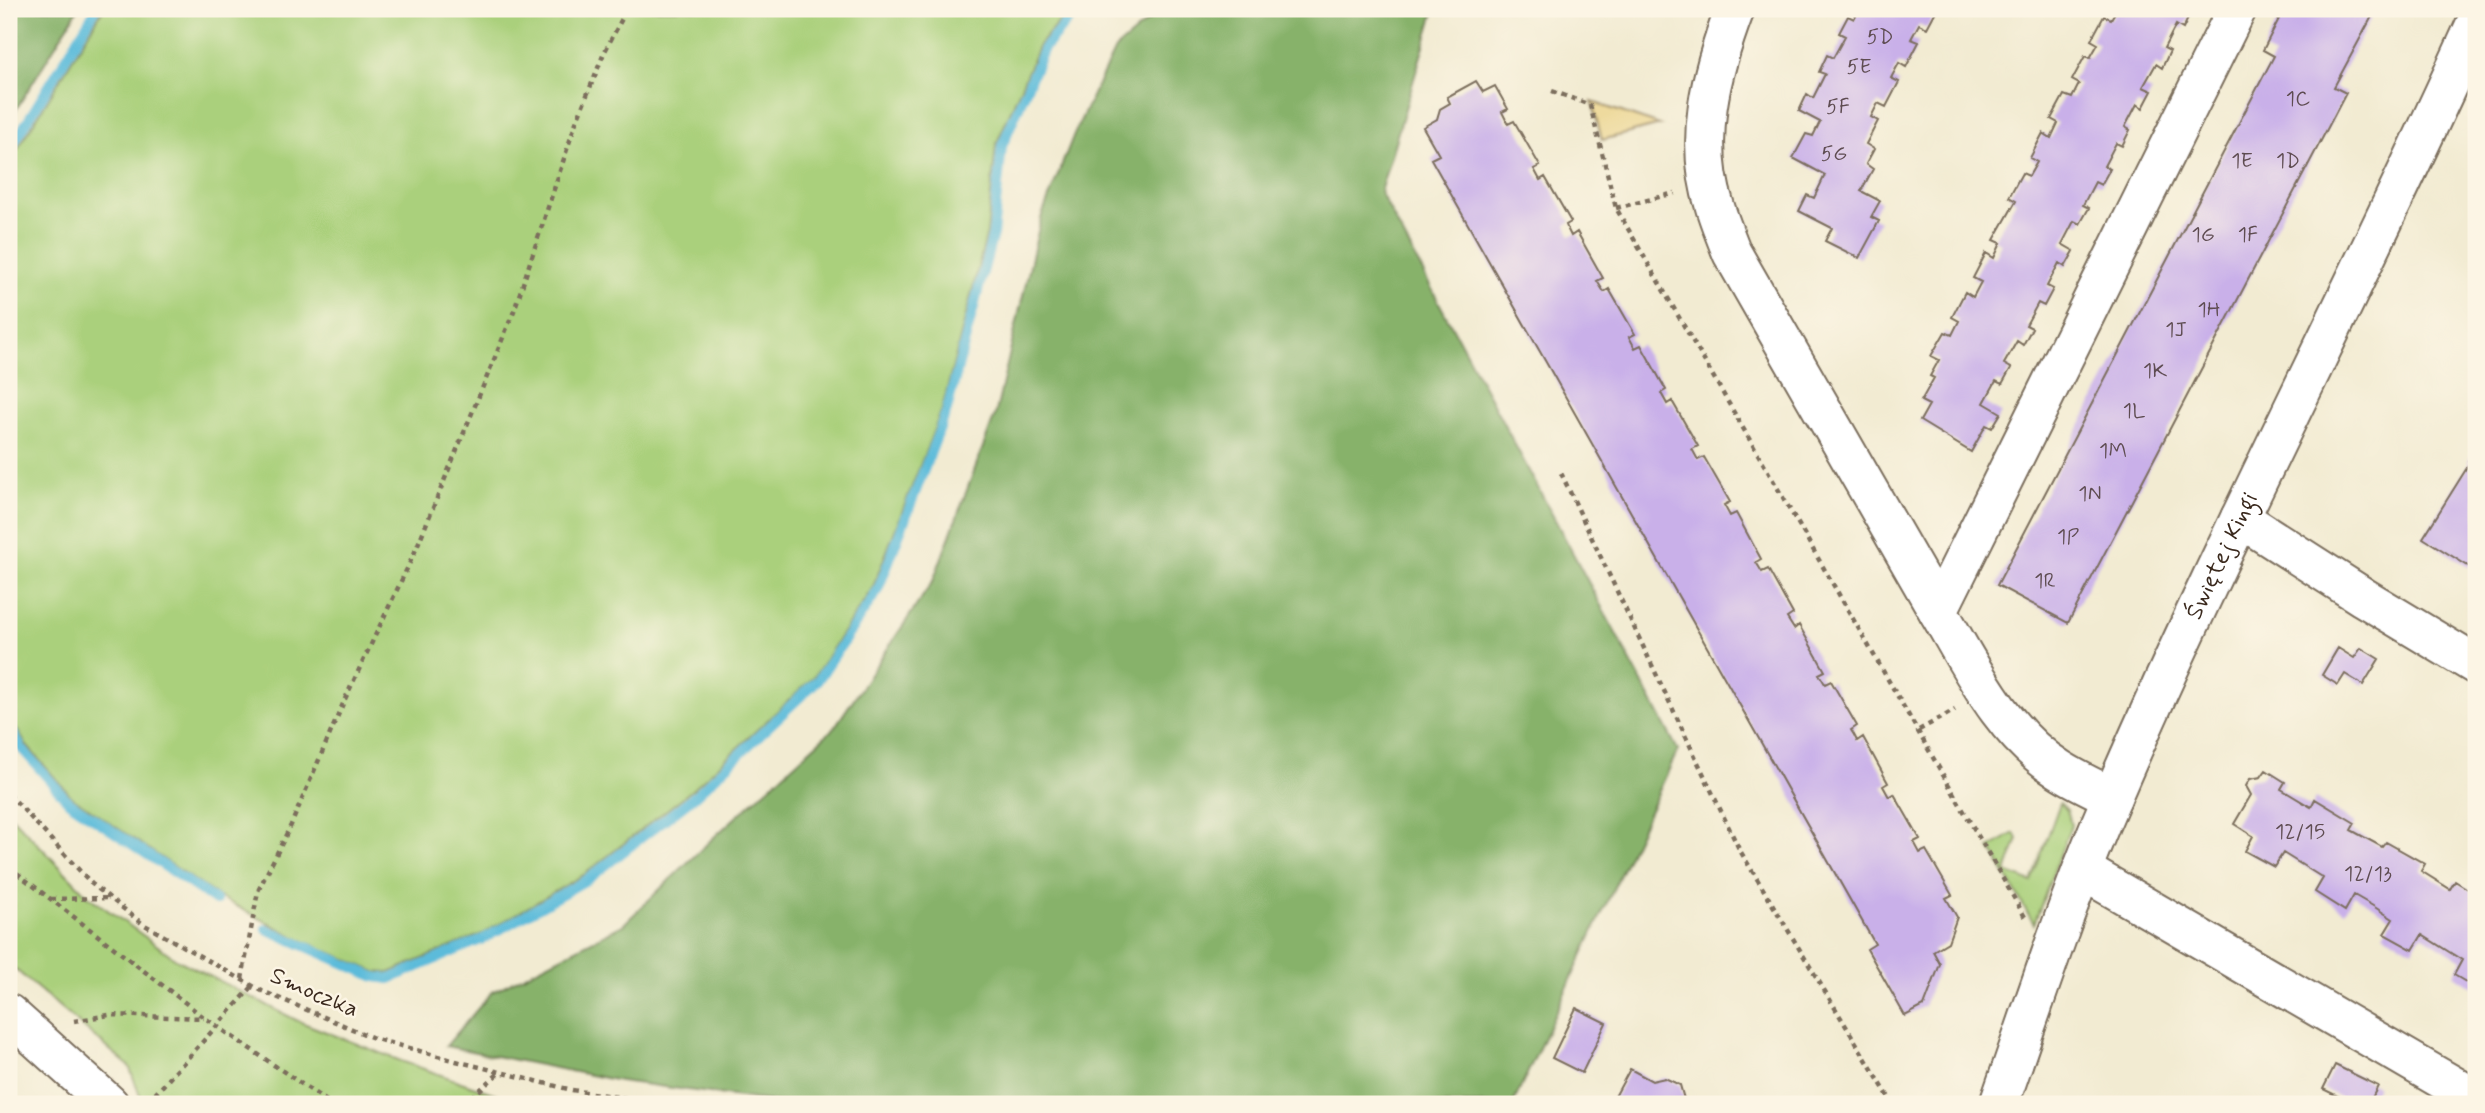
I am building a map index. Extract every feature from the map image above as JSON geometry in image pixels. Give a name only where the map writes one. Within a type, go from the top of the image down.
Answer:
[{"type":"street","points":[[1735,9],[1710,83],[1705,126],[1709,185],[1732,253],[1992,701],[2023,739],[2057,768],[2112,797]]},
{"type":"street","points":[[1938,611],[2237,9]]},
{"type":"street","name":"Świętej Kingi","points":[[1999,1104],[2082,870],[2112,797],[2240,518],[2406,177],[2476,23]]},
{"type":"street","points":[[2240,518],[2476,665]]},
{"type":"street","points":[[2082,870],[2476,1099]]},
{"type":"street","points":[[17,1021],[109,1104]]},
{"type":"path","points":[[242,979],[258,891],[291,825],[345,699],[419,541],[514,311],[575,125],[604,52],[627,9]]},
{"type":"path","points":[[1552,91],[1590,105],[1616,208],[2029,925]]},
{"type":"path","points":[[1616,208],[1709,185]]},
{"type":"path","points":[[1561,473],[1739,849],[1893,1104]]},
{"type":"path","name":"Smoczka","points":[[9,794],[92,884],[143,924],[253,986],[376,1039],[572,1090],[665,1104]]},
{"type":"path","points":[[9,867],[215,1026],[331,1104]]},
{"type":"path","points":[[51,899],[110,898]]},
{"type":"path","points":[[146,1104],[253,986]]},
{"type":"path","points":[[17,1021],[109,1015],[205,1018]]},
{"type":"path","points":[[464,1104],[500,1072]]},
{"type":"green space","points":[[9,9],[78,9],[9,121]]},
{"type":"green space","points":[[103,9],[1070,9],[1039,45],[996,145],[987,233],[942,409],[873,587],[814,677],[691,791],[585,874],[482,934],[389,973],[376,972],[299,939],[219,897],[72,797],[26,745],[9,715],[9,163]]},
{"type":"green space","points":[[1162,9],[1435,9],[1380,192],[1678,750],[1513,1104],[793,1104],[620,1081],[446,1046],[492,992],[623,925],[713,838],[834,728],[933,581],[996,412],[1041,218],[1074,134],[1115,49]]},
{"type":"green space","points":[[2060,803],[2067,810],[2071,825],[2034,924],[1990,848],[2014,833],[2018,839],[2006,872],[2031,882]]},
{"type":"green space","points":[[9,814],[88,896],[176,959],[298,1021],[524,1104],[143,1104],[129,1066],[9,964]]},
{"type":"sand","points":[[1592,102],[1660,125],[1602,140]]},
{"type":"building","points":[[1859,9],[1937,9],[1927,28],[1919,24],[1911,39],[1919,42],[1906,67],[1899,63],[1891,78],[1899,82],[1886,107],[1878,103],[1871,117],[1878,121],[1866,144],[1874,149],[1866,164],[1873,169],[1861,191],[1880,201],[1871,217],[1879,221],[1859,258],[1825,241],[1832,228],[1799,211],[1807,195],[1814,198],[1825,175],[1793,158],[1806,134],[1813,136],[1820,122],[1799,111],[1807,94],[1813,98],[1825,74],[1819,72],[1827,55],[1833,58],[1845,36],[1839,33],[1848,16],[1854,19]]},
{"type":"building","points":[[2117,9],[2185,9],[2191,12],[2183,29],[2176,25],[2164,48],[2170,51],[2162,68],[2156,64],[2143,87],[2152,91],[2143,108],[2137,104],[2125,127],[2130,130],[2122,146],[2116,143],[2104,166],[2110,169],[2101,185],[2095,182],[2083,205],[2089,208],[2080,224],[2074,221],[2062,244],[2074,251],[2065,267],[2059,263],[2047,286],[2053,289],[2044,306],[2038,303],[2026,325],[2032,328],[2023,345],[2017,341],[2004,364],[2011,368],[2002,384],[1996,381],[1984,403],[2001,413],[1992,428],[1986,425],[1971,452],[1920,421],[1929,405],[1921,401],[1934,378],[1930,376],[1939,360],[1931,356],[1945,332],[1952,335],[1959,321],[1952,317],[1965,292],[1973,297],[1981,282],[1973,278],[1986,253],[1994,258],[2001,243],[1994,240],[2016,201],[2009,197],[2022,173],[2029,176],[2037,162],[2030,158],[2043,133],[2051,138],[2058,123],[2051,119],[2064,95],[2072,98],[2079,84],[2072,80],[2085,56],[2090,58],[2098,44],[2091,40],[2104,16],[2111,19]]},
{"type":"building","points":[[2284,9],[2376,9],[2334,87],[2346,93],[2068,623],[1997,585],[2274,56],[2263,50]]},
{"type":"building","points":[[1476,81],[1483,92],[1495,86],[1508,109],[1502,112],[1508,124],[1514,121],[1540,166],[1534,169],[1540,180],[1545,177],[1571,222],[1566,225],[1571,236],[1577,232],[1603,278],[1597,281],[1604,292],[1609,289],[1635,334],[1629,337],[1635,348],[1641,345],[1666,390],[1661,393],[1667,404],[1672,401],[1698,446],[1692,449],[1698,460],[1704,457],[1730,502],[1724,505],[1730,516],[1736,513],[1761,559],[1756,562],[1762,572],[1768,569],[1793,614],[1787,618],[1794,629],[1799,625],[1825,671],[1819,674],[1825,684],[1831,681],[1857,726],[1851,730],[1857,741],[1863,737],[1888,783],[1883,786],[1889,797],[1894,794],[1920,839],[1914,842],[1920,853],[1926,850],[1952,895],[1946,898],[1957,917],[1948,942],[1933,951],[1940,964],[1924,1006],[1905,1016],[1867,949],[1875,944],[1431,159],[1439,155],[1423,127],[1437,119],[1440,109],[1450,103],[1447,97]]},
{"type":"building","points":[[2476,448],[2476,571],[2423,538],[2470,463],[2468,461]]},
{"type":"building","points":[[2338,648],[2354,658],[2361,648],[2379,659],[2363,685],[2345,674],[2338,685],[2322,675]]},
{"type":"building","points":[[2266,770],[2285,782],[2281,789],[2311,807],[2315,799],[2355,823],[2351,830],[2382,847],[2386,842],[2425,864],[2421,871],[2450,889],[2455,881],[2476,894],[2476,988],[2454,975],[2462,960],[2422,935],[2413,950],[2384,934],[2393,919],[2373,906],[2354,895],[2345,911],[2315,892],[2323,878],[2283,853],[2274,867],[2245,851],[2253,836],[2234,824],[2251,795],[2246,786],[2250,779],[2261,777]]},
{"type":"building","points":[[1576,1008],[1606,1023],[1582,1073],[1552,1058]]},
{"type":"building","points":[[2335,1065],[2378,1086],[2369,1104],[2354,1104],[2323,1089]]},
{"type":"building","points":[[1630,1069],[1652,1081],[1665,1078],[1680,1085],[1687,1101],[1685,1104],[1611,1104]]},
{"type":"waterway","points":[[9,151],[96,9]]},
{"type":"waterway","points":[[266,929],[375,977],[390,979],[485,938],[588,879],[695,796],[818,680],[878,590],[947,410],[993,234],[1002,146],[1044,48],[1078,9]]},
{"type":"waterway","points":[[9,726],[22,749],[68,801],[216,901]]}]
